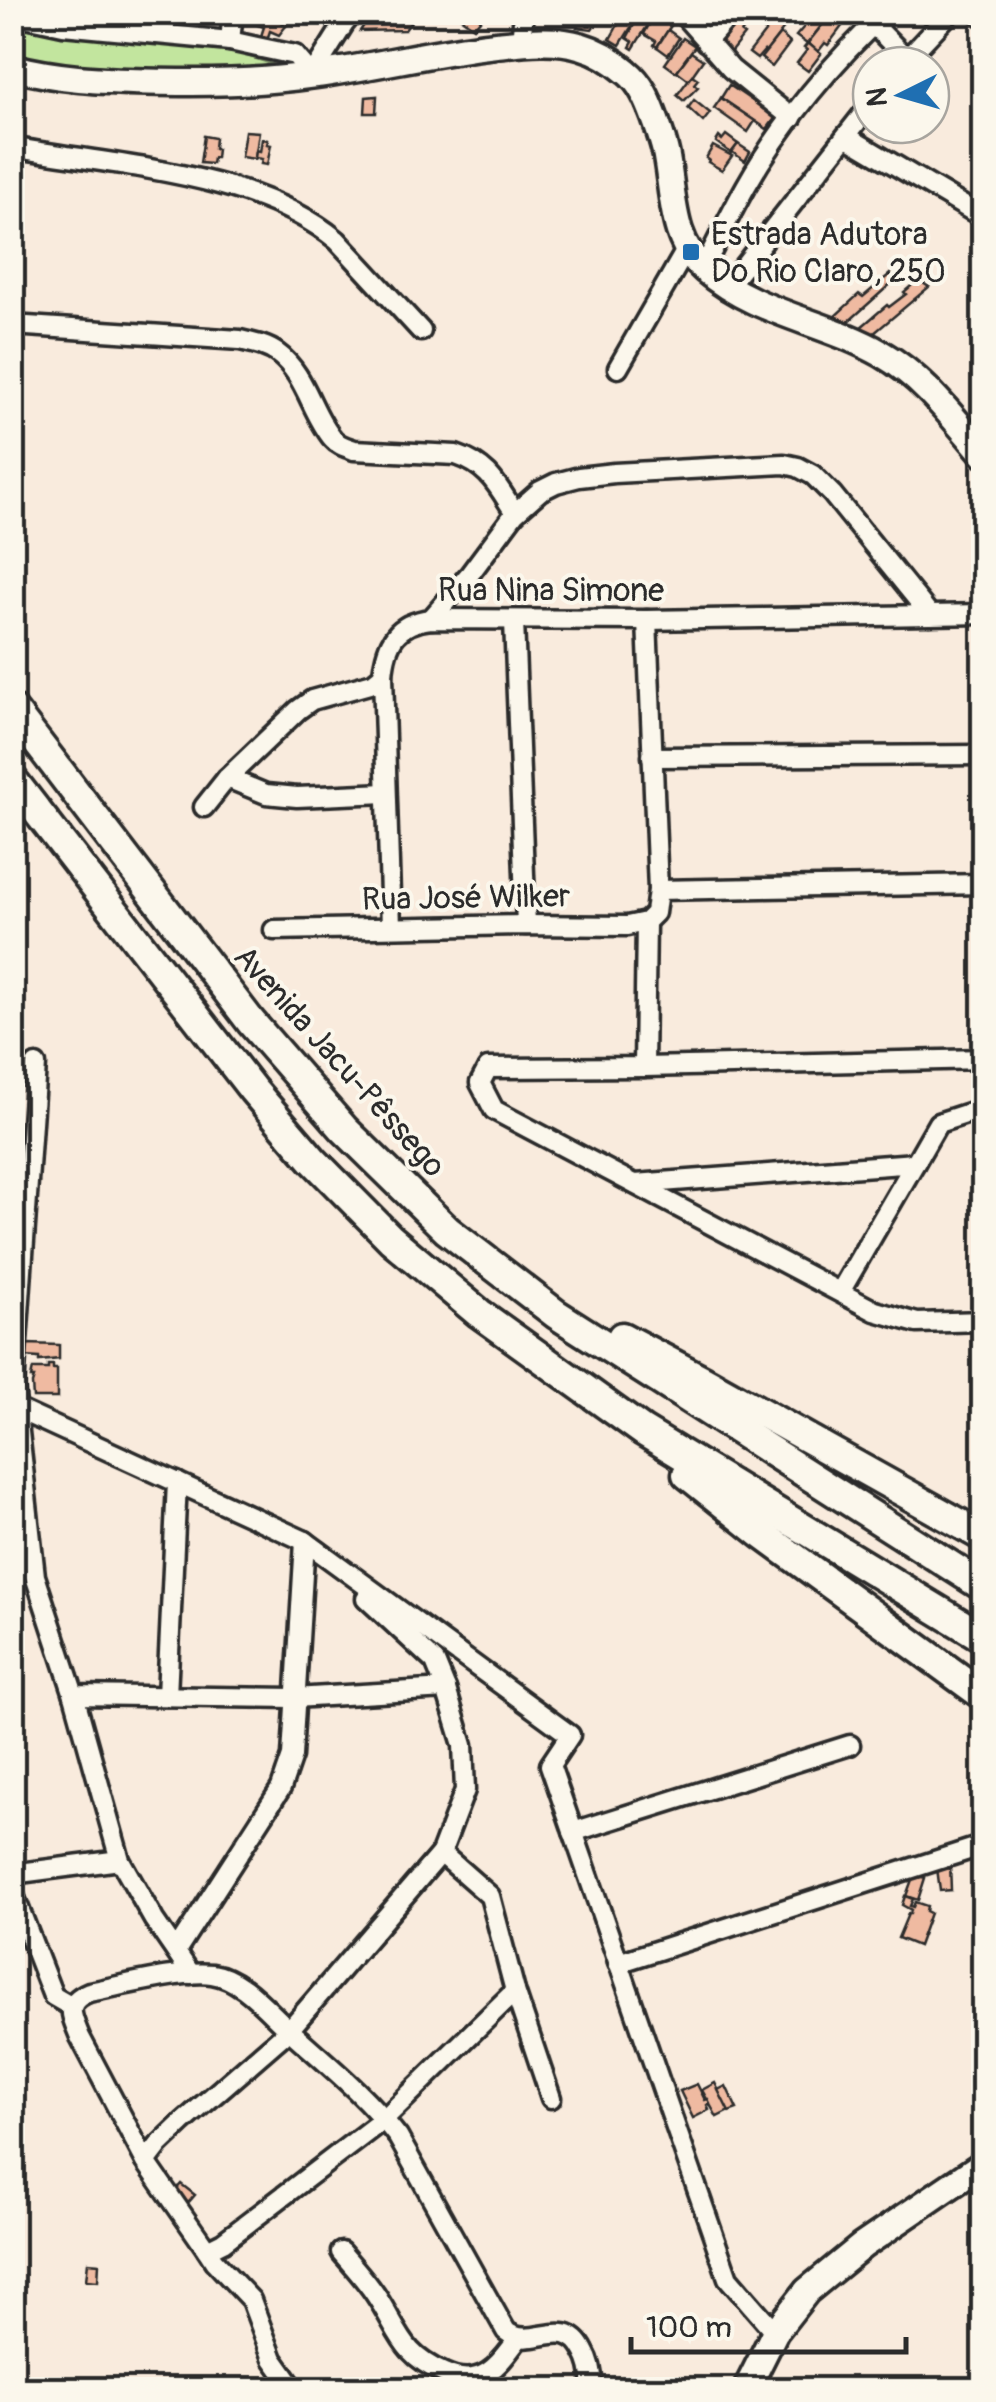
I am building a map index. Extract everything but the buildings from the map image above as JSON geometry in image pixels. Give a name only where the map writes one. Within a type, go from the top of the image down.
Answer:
[{"type":"highway","name":"Avenida Jacu-Pêssego","points":[[12,709],[251,1022],[344,1128],[447,1230],[556,1314],[984,1586]]},
{"type":"highway","points":[[12,779],[252,1090],[390,1239],[479,1313],[643,1431],[984,1638]]},
{"type":"highway","points":[[556,1314],[604,1328],[644,1348],[984,1537]]},
{"type":"highway","points":[[643,1431],[699,1486],[984,1696]]},
{"type":"main road","points":[[12,66],[52,76],[212,84],[312,75],[521,42],[578,45],[605,55],[632,76],[648,99],[667,154],[677,228],[695,260],[727,287],[750,300],[881,354],[923,386],[984,454]]},
{"type":"main road","points":[[746,2390],[775,2332],[806,2291],[848,2257],[984,2163]]},
{"type":"street","points":[[230,42],[233,12]]},
{"type":"street","points":[[12,14],[230,42],[295,55],[312,75],[354,12]]},
{"type":"street","points":[[521,42],[524,12]]},
{"type":"street","points":[[681,12],[731,68],[792,118]]},
{"type":"street","points":[[706,42],[732,12]]},
{"type":"street","points":[[920,45],[951,12]]},
{"type":"street","points":[[976,12],[984,18]]},
{"type":"street","points":[[618,368],[792,118],[874,17],[893,45]]},
{"type":"street","points":[[727,287],[851,130]]},
{"type":"street","points":[[846,136],[984,218]]},
{"type":"street","points":[[12,147],[145,167],[210,182],[290,210],[322,226],[338,240],[420,330]]},
{"type":"street","points":[[12,324],[259,344],[275,351],[289,364],[334,440],[342,446],[470,459],[492,476],[515,512]]},
{"type":"street","points":[[431,619],[515,512],[540,491],[579,478],[614,473],[784,464],[813,475],[832,494],[930,615]]},
{"type":"street","name":"Rua Nina Simone","points":[[384,675],[388,649],[404,626],[431,619],[984,614]]},
{"type":"street","points":[[644,1067],[651,918],[658,890],[647,620]]},
{"type":"street","points":[[514,621],[526,924]]},
{"type":"street","points":[[204,807],[226,778],[298,710],[312,700],[373,683],[384,675]]},
{"type":"street","points":[[384,675],[390,928]]},
{"type":"street","points":[[652,757],[984,755]]},
{"type":"street","points":[[226,778],[266,794],[297,797],[386,793]]},
{"type":"street","points":[[658,890],[984,884]]},
{"type":"street","name":"Rua José Wilker","points":[[274,930],[526,924],[627,926],[651,918]]},
{"type":"street","points":[[984,1060],[488,1068],[480,1083],[494,1110],[876,1311],[917,1322],[984,1321]]},
{"type":"street","points":[[36,1066],[14,1388],[20,1504],[35,1576],[74,1695],[120,1860],[154,1920],[192,1974]]},
{"type":"street","points":[[840,1292],[938,1123],[984,1108]]},
{"type":"street","points":[[634,1184],[915,1162]]},
{"type":"street","points":[[17,1408],[306,1541],[570,1735],[550,1764],[573,1832],[728,2278],[775,2332]]},
{"type":"street","points":[[166,1696],[176,1482]]},
{"type":"street","points":[[146,2162],[183,2122],[289,2030],[440,1853],[465,1790],[463,1744],[434,1662],[306,1541]]},
{"type":"street","points":[[176,1951],[281,1788],[292,1756],[306,1541]]},
{"type":"street","points":[[74,1695],[294,1698],[446,1690]]},
{"type":"street","points":[[573,1832],[850,1745]]},
{"type":"street","points":[[618,1963],[984,1845]]},
{"type":"street","points":[[440,1853],[490,1896],[515,1991],[551,2098]]},
{"type":"street","points":[[12,1874],[120,1860]]},
{"type":"street","points":[[12,1890],[53,1996],[72,2007]]},
{"type":"street","points":[[296,2390],[273,2360],[251,2300],[214,2261],[146,2162],[80,2037],[72,2007],[75,2000],[89,1992],[192,1974],[210,1973],[236,1983],[332,2066],[398,2136],[506,2331],[520,2338],[562,2332],[571,2336],[579,2342],[590,2366],[592,2390]]},
{"type":"street","points":[[207,2250],[310,2177],[384,2118],[515,1991]]},
{"type":"street","points":[[342,2252],[375,2294],[410,2353],[464,2384],[491,2370],[520,2338]]},
{"type":"green space","points":[[12,20],[211,44],[296,72],[99,79],[13,63]]},
{"type":"place","name":"Estrada Adutora Do Rio Claro, 250","points":[[691,252]]}]
